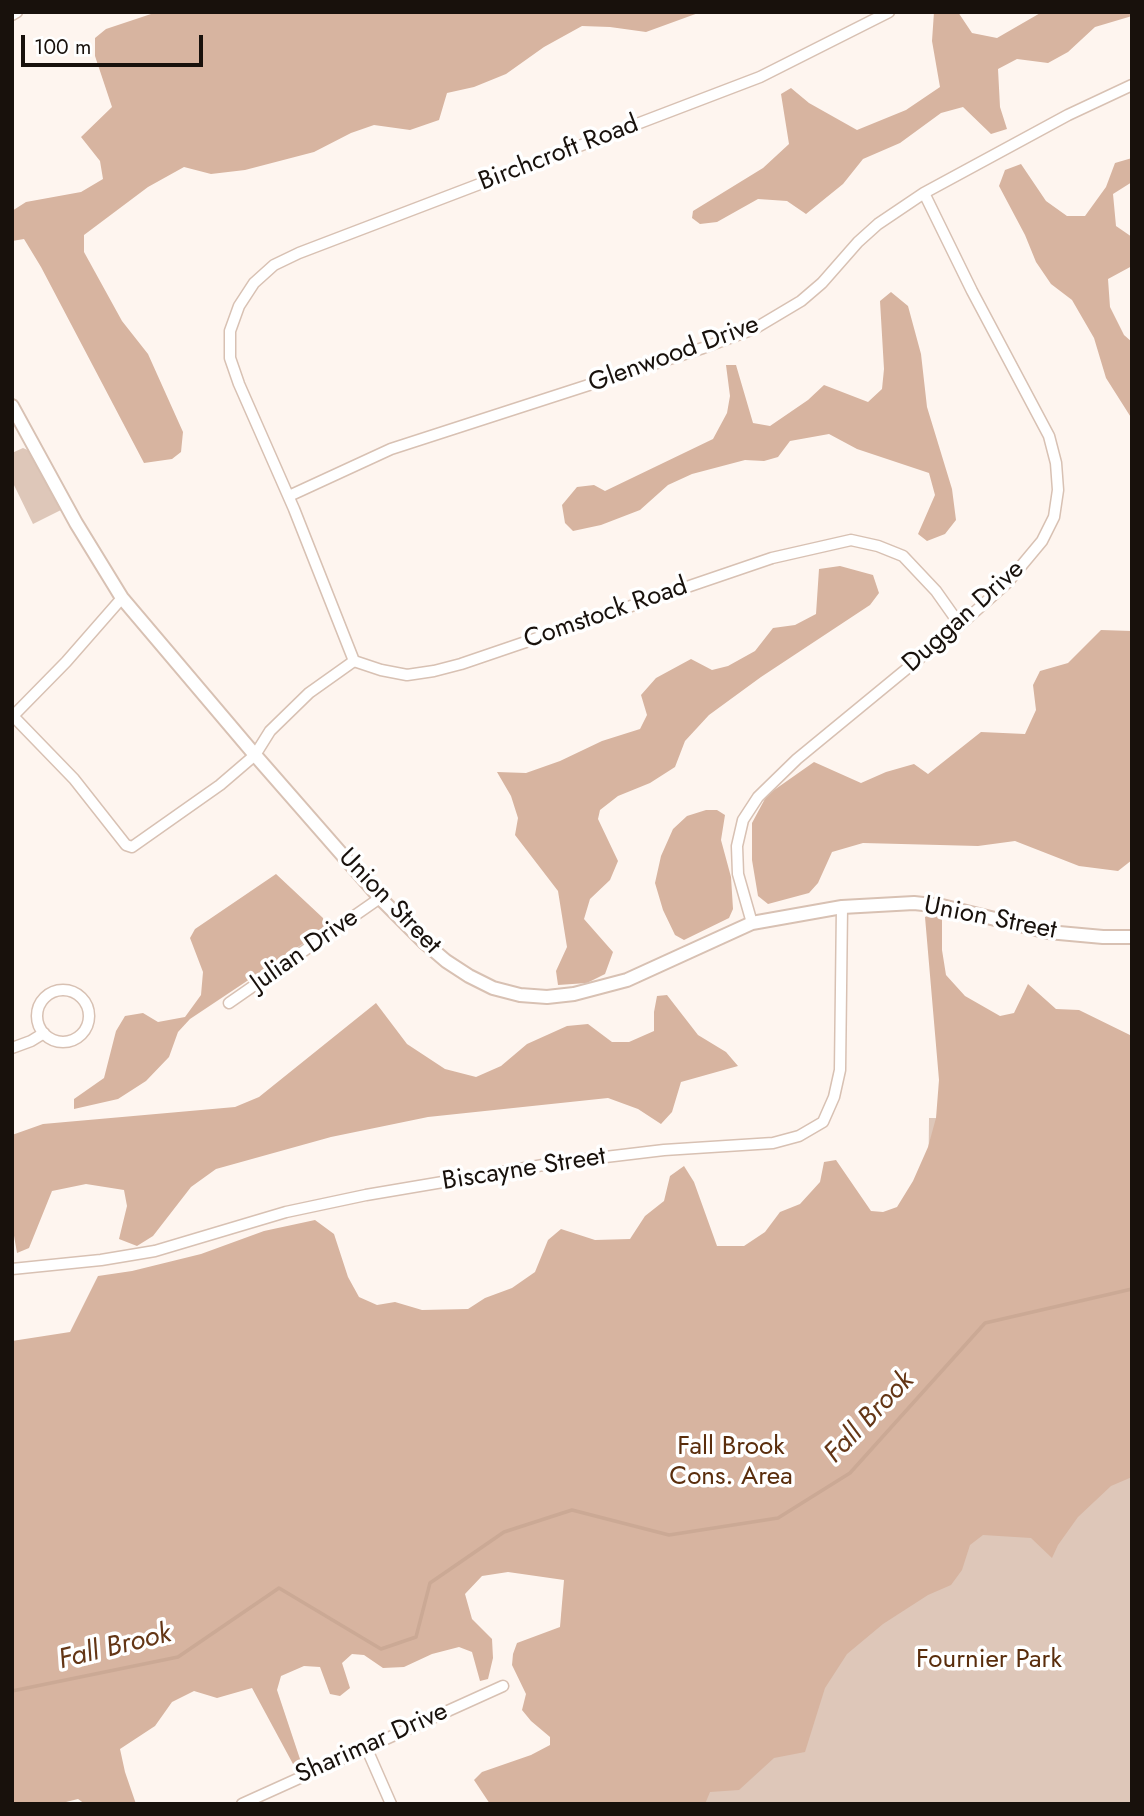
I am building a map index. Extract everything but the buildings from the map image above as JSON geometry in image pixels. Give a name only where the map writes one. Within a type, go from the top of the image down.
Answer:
[{"type":"street","points":[[12,15],[17,12]]},
{"type":"street","name":"Birchcroft Road","points":[[289,496],[230,358],[230,331],[239,306],[254,283],[274,265],[299,253],[760,77],[889,12]]},
{"type":"street","name":"Glenwood Drive","points":[[289,496],[391,449],[704,348],[754,329],[801,301],[822,283],[858,242],[878,224],[924,193],[1068,115],[1132,85]]},
{"type":"street","name":"Duggan Drive","points":[[752,923],[738,874],[737,846],[743,820],[758,797],[797,759],[1007,583],[1042,541],[1054,517],[1058,490],[1056,463],[1049,436],[972,291],[924,193]]},
{"type":"street","name":"Union Street","points":[[12,406],[76,523],[122,598],[380,898],[425,943],[469,976],[493,988],[520,995],[547,997],[574,994],[627,980],[752,923],[842,907],[914,903],[942,906],[1048,932],[1132,937]]},
{"type":"street","points":[[122,598],[66,662],[13,716],[74,779],[128,847],[136,845],[189,807],[255,755],[270,731],[299,703],[354,661],[289,496]]},
{"type":"street","name":"Comstock Road","points":[[354,661],[407,675],[434,671],[772,558],[851,540],[878,546],[903,556],[936,591],[960,625]]},
{"type":"street","name":"Julian Drive","points":[[229,1003],[380,898]]},
{"type":"street","name":"Biscayne Street","points":[[12,1269],[101,1260],[155,1251],[286,1212],[366,1195],[555,1163],[664,1150],[773,1143],[799,1136],[822,1122],[834,1097],[840,1070],[842,907]]},
{"type":"street","points":[[69,990],[84,999],[88,1007],[88,1025],[77,1038],[54,1041],[44,1033],[37,1021],[37,1012],[44,997],[52,992],[69,990]]},
{"type":"street","points":[[12,1048],[44,1033]]},
{"type":"street","name":"Sharimar Drive","points":[[242,1804],[503,1686]]},
{"type":"street","points":[[366,1747],[391,1804]]},
{"type":"green space","points":[[157,12],[701,12],[646,32],[582,26],[544,47],[506,74],[474,87],[447,93],[439,120],[410,130],[374,125],[351,133],[314,152],[245,170],[211,174],[184,167],[148,187],[84,235],[84,252],[122,321],[148,354],[183,432],[181,452],[172,459],[144,463],[41,267],[24,239],[12,241],[12,211],[26,202],[81,192],[103,179],[100,161],[81,137],[112,107],[95,56],[95,38],[106,29]]},
{"type":"green space","points":[[934,12],[958,12],[972,33],[997,38],[1042,12],[1132,12],[1132,16],[1095,27],[1068,52],[1048,63],[1017,59],[998,69],[1000,107],[1007,129],[991,134],[963,107],[941,113],[900,143],[863,159],[843,184],[806,214],[787,201],[758,199],[717,222],[700,224],[692,218],[693,211],[763,168],[789,144],[781,94],[791,88],[809,103],[857,130],[906,110],[940,87],[932,41]]},
{"type":"green space","points":[[1132,158],[1132,182],[1113,194],[1116,226],[1132,237],[1132,266],[1108,279],[1110,307],[1124,335],[1132,342],[1132,419],[1106,378],[1094,338],[1072,300],[1051,284],[1036,262],[999,186],[1005,170],[1021,164],[1046,201],[1067,216],[1085,216],[1106,187],[1115,163]]},
{"type":"green space","points":[[891,292],[908,306],[921,354],[927,407],[952,489],[956,520],[945,534],[927,541],[918,534],[935,495],[929,473],[857,449],[829,434],[790,441],[778,457],[764,461],[745,460],[692,474],[668,485],[640,510],[601,525],[573,531],[565,523],[562,505],[577,487],[594,485],[605,491],[713,439],[727,413],[730,396],[726,365],[736,365],[753,423],[770,426],[808,400],[824,385],[868,402],[882,389],[884,369],[880,301]]},
{"type":"green space","points":[[23,448],[32,452],[63,509],[33,524],[12,481],[12,453]]},
{"type":"green space","points":[[840,566],[873,575],[879,593],[870,605],[709,715],[685,741],[675,767],[650,783],[618,796],[600,810],[598,819],[618,861],[610,880],[590,899],[584,919],[613,952],[605,974],[587,983],[558,985],[556,971],[567,947],[558,891],[515,835],[518,818],[511,796],[497,772],[526,773],[560,761],[602,741],[640,729],[647,715],[641,695],[656,678],[691,659],[712,670],[728,666],[755,651],[773,628],[795,625],[816,614],[819,569]]},
{"type":"green space","points":[[1101,630],[1132,631],[1132,860],[1118,871],[1079,866],[1015,841],[978,846],[863,843],[832,852],[818,883],[809,893],[768,904],[758,896],[752,860],[752,823],[767,795],[814,762],[861,783],[914,764],[928,774],[981,732],[1025,734],[1036,710],[1033,685],[1040,671],[1068,663]]},
{"type":"green space","points":[[706,810],[717,810],[725,815],[721,840],[731,877],[733,909],[729,918],[684,940],[675,935],[663,910],[655,883],[661,856],[673,829],[687,816]]},
{"type":"green space","points":[[276,874],[323,918],[325,929],[190,1019],[178,1032],[169,1057],[146,1081],[118,1099],[74,1109],[74,1099],[104,1078],[116,1031],[125,1016],[143,1013],[158,1022],[185,1017],[201,995],[203,972],[190,938],[195,929]]},
{"type":"green space","name":"Fall Brook Cons. Area","points":[[936,912],[942,918],[942,950],[946,975],[965,996],[1000,1016],[1014,1013],[1028,984],[1056,1009],[1079,1010],[1132,1036],[1132,1477],[1111,1486],[1078,1517],[1052,1558],[1031,1538],[983,1535],[970,1545],[962,1570],[951,1585],[928,1595],[883,1624],[847,1654],[825,1688],[805,1752],[774,1758],[739,1790],[710,1792],[705,1804],[490,1804],[474,1780],[482,1772],[531,1755],[550,1745],[550,1737],[522,1710],[526,1694],[512,1665],[517,1643],[560,1627],[564,1580],[508,1572],[482,1576],[465,1594],[472,1619],[492,1639],[493,1658],[488,1679],[480,1681],[472,1652],[459,1647],[432,1654],[404,1667],[383,1668],[364,1655],[352,1654],[342,1663],[350,1688],[340,1696],[330,1694],[320,1667],[304,1666],[281,1676],[277,1690],[301,1762],[293,1764],[252,1688],[217,1698],[194,1691],[172,1702],[155,1726],[120,1749],[136,1804],[85,1804],[78,1799],[58,1804],[12,1804],[12,1341],[70,1332],[98,1276],[132,1271],[201,1254],[264,1231],[315,1220],[334,1234],[348,1277],[359,1297],[377,1305],[395,1302],[422,1310],[468,1309],[485,1298],[512,1288],[535,1272],[548,1240],[561,1229],[595,1240],[630,1239],[645,1216],[664,1201],[670,1176],[684,1166],[694,1182],[717,1246],[744,1246],[765,1232],[780,1212],[800,1204],[820,1182],[824,1162],[836,1160],[871,1211],[883,1212],[897,1207],[913,1181],[928,1147],[936,1118],[939,1080],[925,917]]},
{"type":"green space","points":[[667,995],[698,1035],[726,1052],[738,1066],[681,1082],[672,1112],[661,1124],[638,1109],[608,1098],[428,1117],[331,1137],[216,1169],[191,1187],[153,1236],[137,1246],[119,1239],[127,1206],[124,1190],[86,1184],[52,1191],[29,1248],[17,1253],[12,1224],[12,1135],[43,1124],[235,1107],[259,1097],[376,1003],[407,1044],[445,1069],[476,1077],[501,1066],[527,1044],[567,1026],[588,1024],[612,1042],[629,1042],[654,1031],[657,996]]},
{"type":"green space","points":[[929,1118],[1132,1119],[1132,1804],[545,1804],[589,1304],[927,1315]]},
{"type":"waterway","name":"Fall Brook","points":[[12,1691],[178,1657],[279,1588],[381,1649],[416,1637],[430,1583],[504,1532],[572,1510],[669,1535],[778,1518],[850,1473],[985,1323],[1132,1289]]},
{"type":"park label","name":"Fournier Park","points":[[989,1661]]}]
